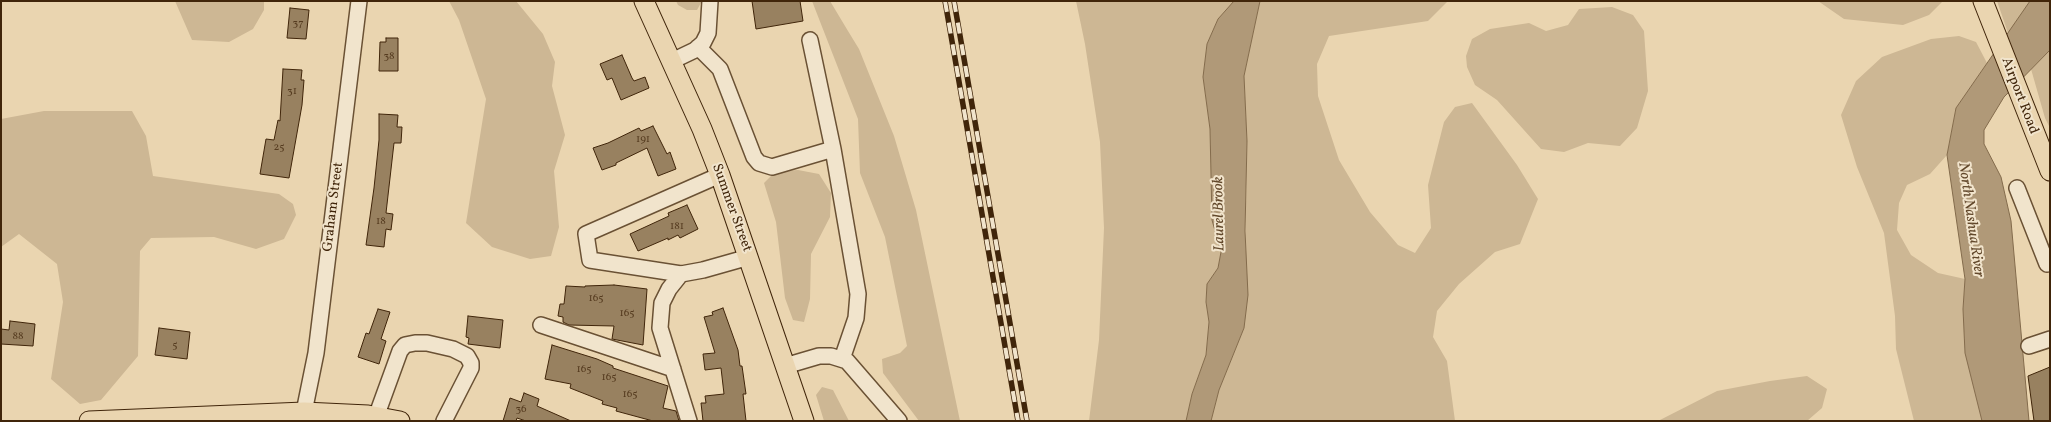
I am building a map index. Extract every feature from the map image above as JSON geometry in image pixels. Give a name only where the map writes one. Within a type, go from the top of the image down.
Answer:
[{"type":"main road","name":"Summer Street","points":[[644,1],[672,61],[720,175],[804,421]]},
{"type":"main road","name":"Airport Road","points":[[1983,1],[2050,172]]},
{"type":"main road","points":[[89,421],[304,412],[376,416],[400,421]]},
{"type":"street","name":"Graham Street","points":[[304,412],[316,353],[359,1]]},
{"type":"street","points":[[672,61],[698,47],[703,42],[708,32],[710,1]]},
{"type":"street","points":[[810,40],[833,149],[858,294],[856,318],[842,359]]},
{"type":"street","points":[[698,47],[720,69],[754,157],[759,163],[772,167],[833,149]]},
{"type":"street","points":[[720,175],[586,234],[590,260],[681,274],[703,270],[748,257]]},
{"type":"street","points":[[2017,188],[2043,234],[2046,264]]},
{"type":"street","points":[[681,274],[665,296],[660,311],[660,328],[689,421]]},
{"type":"street","points":[[541,325],[673,369]]},
{"type":"street","points":[[2029,346],[2050,339]]},
{"type":"street","points":[[376,416],[400,351],[405,345],[427,343],[453,349],[467,356],[471,363],[471,368],[444,421]]},
{"type":"street","points":[[785,366],[819,356],[831,356],[847,361],[899,421]]},
{"type":"shaded area","points":[[175,1],[264,1],[264,10],[253,29],[229,42],[192,40]]},
{"type":"shaded area","points":[[449,1],[516,1],[543,34],[555,62],[552,86],[565,135],[554,171],[559,227],[551,256],[530,259],[492,247],[466,223],[486,99],[459,20]]},
{"type":"shaded area","points":[[676,1],[702,1],[697,10],[687,10],[678,5]]},
{"type":"shaded area","points":[[812,1],[830,1],[859,49],[894,136],[916,210],[960,421],[919,421],[883,373],[882,359],[900,353],[907,346],[885,237],[860,173],[858,119]]},
{"type":"shaded area","points":[[1076,1],[1234,1],[1218,19],[1207,44],[1203,77],[1210,129],[1212,220],[1221,252],[1218,268],[1207,284],[1206,302],[1209,322],[1206,355],[1192,394],[1186,421],[1089,421],[1099,340],[1104,228],[1100,142],[1085,44]]},
{"type":"shaded area","points":[[1260,1],[1448,1],[1428,21],[1329,36],[1317,64],[1318,96],[1339,160],[1370,212],[1398,245],[1415,253],[1431,228],[1428,185],[1444,122],[1455,107],[1472,103],[1517,165],[1538,199],[1520,244],[1495,252],[1459,284],[1437,311],[1433,337],[1447,361],[1455,421],[1211,421],[1219,390],[1244,328],[1247,141],[1244,76]]},
{"type":"shaded area","points":[[1818,1],[1942,2],[1929,15],[1903,25],[1844,19]]},
{"type":"shaded area","points":[[1997,1],[2050,1],[2050,128],[2045,118],[2031,69],[2045,55],[2024,11],[2008,33]]},
{"type":"shaded area","points":[[1612,7],[1633,15],[1644,31],[1648,91],[1637,128],[1620,146],[1588,143],[1564,152],[1541,149],[1497,100],[1475,85],[1467,67],[1466,56],[1472,39],[1490,29],[1529,23],[1546,31],[1568,25],[1579,9]]},
{"type":"shaded area","points":[[1959,36],[1976,42],[1987,63],[1956,108],[1947,155],[1930,174],[1907,185],[1899,203],[1897,230],[1911,255],[1938,273],[1965,279],[1963,309],[1965,353],[1982,421],[1914,421],[1896,349],[1895,316],[1884,233],[1857,167],[1841,115],[1856,81],[1882,57],[1931,39]]},
{"type":"shaded area","points":[[44,111],[132,111],[146,136],[153,176],[279,194],[293,204],[296,215],[284,239],[256,249],[214,237],[151,238],[140,251],[138,356],[101,400],[80,404],[51,379],[63,302],[57,264],[19,234],[1,247],[1,119]]},
{"type":"shaded area","points":[[798,170],[819,174],[831,193],[830,217],[811,254],[810,299],[804,322],[793,320],[785,298],[776,222],[764,183],[772,175],[783,171]]},
{"type":"shaded area","points":[[1807,376],[1827,389],[1822,408],[1807,421],[1658,421],[1717,391]]},
{"type":"shaded area","points":[[822,387],[833,390],[849,421],[824,421],[816,395]]},
{"type":"water","name":"Laurel Brook","points":[[1234,1],[1260,1],[1244,76],[1247,141],[1245,231],[1248,295],[1244,328],[1219,390],[1211,421],[1186,421],[1192,394],[1206,355],[1209,322],[1206,302],[1207,284],[1218,268],[1221,252],[1212,220],[1210,129],[1203,77],[1207,44],[1218,19]]},
{"type":"water","name":"North Nashua River","points":[[2030,1],[2050,1],[2050,50],[2004,97],[1984,130],[1984,144],[2001,177],[2011,221],[2029,421],[1982,421],[1965,353],[1963,309],[1965,279],[1947,155],[1956,108]]},
{"type":"building","points":[[752,1],[800,1],[803,21],[756,29]]},
{"type":"building","points":[[290,8],[309,10],[306,39],[287,38]]},
{"type":"building","points":[[386,38],[398,38],[398,71],[379,71],[380,42],[386,42]]},
{"type":"building","points":[[622,55],[634,81],[645,77],[649,88],[621,100],[612,78],[607,80],[600,64]]},
{"type":"building","points":[[283,69],[302,70],[301,80],[304,80],[302,105],[289,178],[260,174],[266,139],[274,140],[278,120],[280,121]]},
{"type":"building","points":[[379,114],[398,115],[397,127],[402,127],[401,143],[394,143],[386,213],[393,214],[391,230],[386,229],[384,247],[366,245],[379,140]]},
{"type":"building","points":[[653,126],[667,154],[670,152],[676,169],[658,176],[647,148],[616,163],[616,165],[602,170],[593,148],[639,128],[641,131]]},
{"type":"building","points":[[687,205],[698,229],[680,238],[678,235],[668,240],[668,238],[638,251],[630,234],[669,216],[668,213]]},
{"type":"building","points":[[614,285],[647,289],[643,345],[612,339],[614,326],[569,325],[563,322],[563,317],[558,316],[560,304],[564,304],[566,286]]},
{"type":"building","points":[[723,308],[738,350],[740,366],[742,366],[746,394],[743,394],[746,421],[703,421],[701,403],[706,403],[705,396],[724,394],[721,368],[705,370],[703,354],[715,353],[704,317],[713,315],[712,312]]},
{"type":"building","points":[[378,309],[390,312],[381,339],[386,341],[379,364],[358,357],[366,333],[369,334]]},
{"type":"building","points":[[468,316],[503,320],[500,348],[468,344],[469,338],[466,337]]},
{"type":"building","points":[[10,321],[35,324],[33,346],[1,344],[1,329],[9,330]]},
{"type":"building","points":[[159,328],[190,332],[187,359],[155,355]]},
{"type":"building","points":[[552,345],[597,359],[613,366],[613,368],[668,386],[663,408],[676,411],[679,421],[653,421],[616,411],[617,408],[602,404],[603,401],[570,388],[571,384],[545,379]]},
{"type":"building","points":[[2050,367],[2050,421],[2034,421],[2028,376]]},
{"type":"building","points":[[524,393],[539,399],[537,406],[571,421],[526,421],[517,418],[516,421],[503,421],[510,398],[521,402]]},
{"type":"railway","points":[[945,1],[1018,421]]},
{"type":"railway","points":[[954,1],[1027,421]]}]
